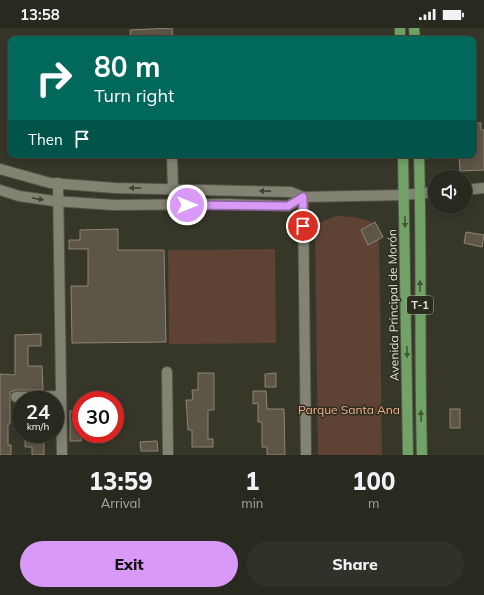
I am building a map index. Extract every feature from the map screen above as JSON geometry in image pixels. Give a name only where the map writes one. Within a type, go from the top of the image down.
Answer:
[{"type":"main road","name":"Avenida Principal de Morón","points":[[403,158],[408,455]]},
{"type":"main road","name":"T-1","points":[[419,158],[420,383],[422,455]]},
{"type":"street","points":[[172,158],[173,189]]},
{"type":"street","points":[[0,169],[50,182],[115,188],[291,192],[303,197],[404,195],[428,193]]},
{"type":"street","points":[[58,183],[61,391]]},
{"type":"street","points":[[472,189],[484,188]]},
{"type":"street","points":[[0,190],[19,196],[58,202],[114,205],[230,204],[288,206],[303,197]]},
{"type":"street","points":[[303,197],[306,455]]},
{"type":"street","points":[[167,372],[168,455]]},
{"type":"street","points":[[62,443],[62,455]]},
{"type":"green space","name":"Parque Santa Ana","points":[[336,216],[354,217],[370,221],[379,236],[382,455],[318,455],[315,225]]},
{"type":"green space","points":[[275,249],[276,343],[169,344],[168,250]]},
{"type":"building","points":[[172,28],[173,36],[131,36],[130,30]]},
{"type":"building","points":[[476,123],[481,123],[481,130],[484,130],[484,170],[460,170],[459,158],[476,158]]},
{"type":"building","points":[[375,222],[383,237],[368,245],[361,230]]},
{"type":"building","points":[[118,229],[118,250],[164,250],[166,342],[72,343],[71,286],[88,286],[88,249],[69,249],[69,240],[80,240],[80,230]]},
{"type":"building","points":[[466,232],[484,235],[482,247],[464,243]]},
{"type":"building","points":[[41,334],[41,346],[28,346],[28,366],[42,366],[43,390],[16,390],[10,392],[10,424],[8,424],[8,445],[11,445],[11,455],[0,455],[0,374],[15,375],[15,335]]},
{"type":"building","points":[[198,373],[214,373],[214,410],[208,410],[208,439],[213,439],[213,447],[192,447],[192,430],[188,430],[186,400],[193,400],[192,390],[198,390]]},
{"type":"building","points":[[276,373],[276,387],[265,387],[265,374]]},
{"type":"building","points":[[253,391],[266,391],[267,409],[284,409],[285,455],[267,455],[267,447],[262,447],[262,422],[258,422],[258,403],[253,404]]},
{"type":"building","points":[[450,409],[460,409],[460,428],[450,428]]},
{"type":"building","points":[[70,411],[72,411],[72,441],[70,441]]},
{"type":"building","points":[[157,441],[158,451],[141,451],[140,442]]},
{"type":"building","points":[[25,443],[44,443],[44,455],[32,455],[32,447],[25,447]]},
{"type":"route","points":[[187,205],[230,204],[288,206],[303,197],[303,226]]}]
